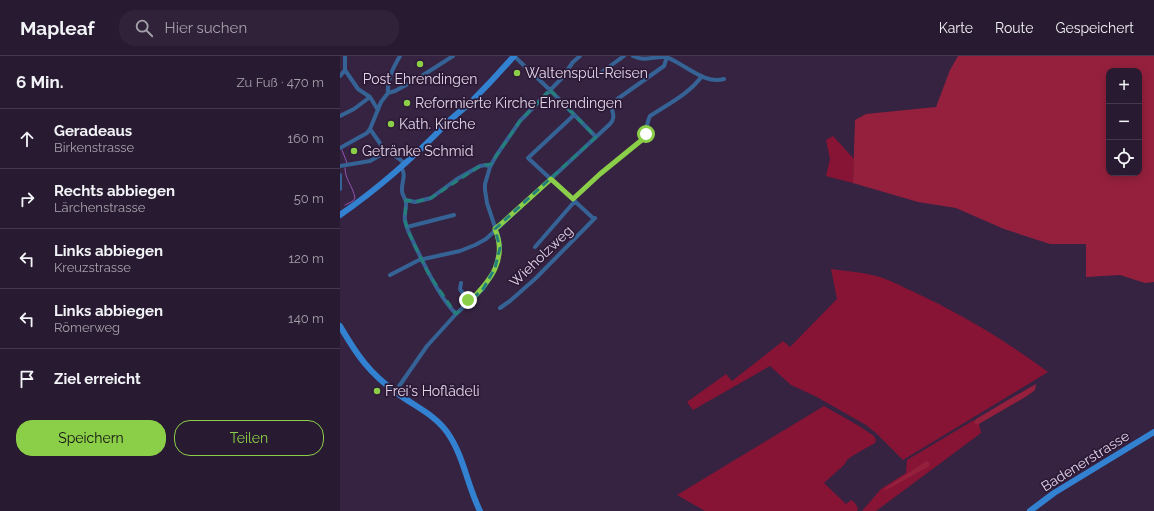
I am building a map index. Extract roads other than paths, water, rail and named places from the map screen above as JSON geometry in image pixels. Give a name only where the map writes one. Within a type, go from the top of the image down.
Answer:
[{"type":"street","points":[[345,56],[345,70],[348,76],[358,89],[370,98],[378,110]]},
{"type":"street","points":[[388,93],[387,84],[389,76],[400,56]]},
{"type":"street","points":[[340,148],[367,133],[381,102],[388,93],[417,79],[453,56]]},
{"type":"street","points":[[340,215],[374,191],[403,166],[474,98],[514,56],[550,90],[596,138]]},
{"type":"street","points":[[395,392],[427,346],[456,314],[483,289],[490,278],[495,268],[500,248],[499,239],[487,204],[485,190],[485,184],[490,166],[520,121],[580,56]]},
{"type":"street","points":[[596,77],[624,56]]},
{"type":"street","points":[[632,56],[667,57],[702,76],[711,79],[724,79]]},
{"type":"street","points":[[390,275],[422,260],[460,251],[486,239],[495,229],[596,138],[614,117],[611,108],[612,104],[664,66],[667,57]]},
{"type":"street","points":[[340,76],[345,70]]},
{"type":"street","points":[[535,247],[574,200],[600,174],[643,139],[646,134],[647,122],[650,116],[686,92],[697,83],[702,76]]},
{"type":"street","points":[[340,116],[354,109],[370,98]]},
{"type":"street","points":[[574,115],[528,158],[574,200]]},
{"type":"street","points":[[370,129],[386,152],[399,158],[403,166],[404,175],[402,195],[406,200],[415,202],[431,198],[457,179],[480,166],[490,166]]},
{"type":"street","points":[[340,166],[370,161],[386,152]]},
{"type":"street","points":[[340,176],[340,189]]},
{"type":"street","points":[[406,200],[404,217],[407,227],[428,273],[456,314]]},
{"type":"street","name":"Wieholzweg","points":[[500,308],[536,278],[595,218],[574,200]]},
{"type":"street","points":[[407,227],[454,215]]},
{"type":"street","points":[[461,283],[460,289],[469,302]]},
{"type":"street","points":[[340,326],[358,356],[378,378],[395,392],[428,414],[447,432],[457,450],[480,511]]},
{"type":"street","name":"Badenerstrasse","points":[[1030,511],[1054,493],[1154,432]]},
{"type":"waterway","points":[[342,150],[347,163]]},
{"type":"waterway","points":[[345,168],[346,176],[355,198],[353,201],[345,205]]},
{"type":"place","name":"Post Ehrendingen","points":[[420,64]]},
{"type":"place","name":"Waltenspül-Reisen","points":[[517,73]]},
{"type":"place","name":"Reformierte Kirche Ehrendingen","points":[[407,103]]},
{"type":"place","name":"Kath. Kirche","points":[[391,124]]},
{"type":"place","name":"Getränke Schmid","points":[[354,151]]},
{"type":"place","name":"Frei's Hoflädeli","points":[[377,391]]}]
